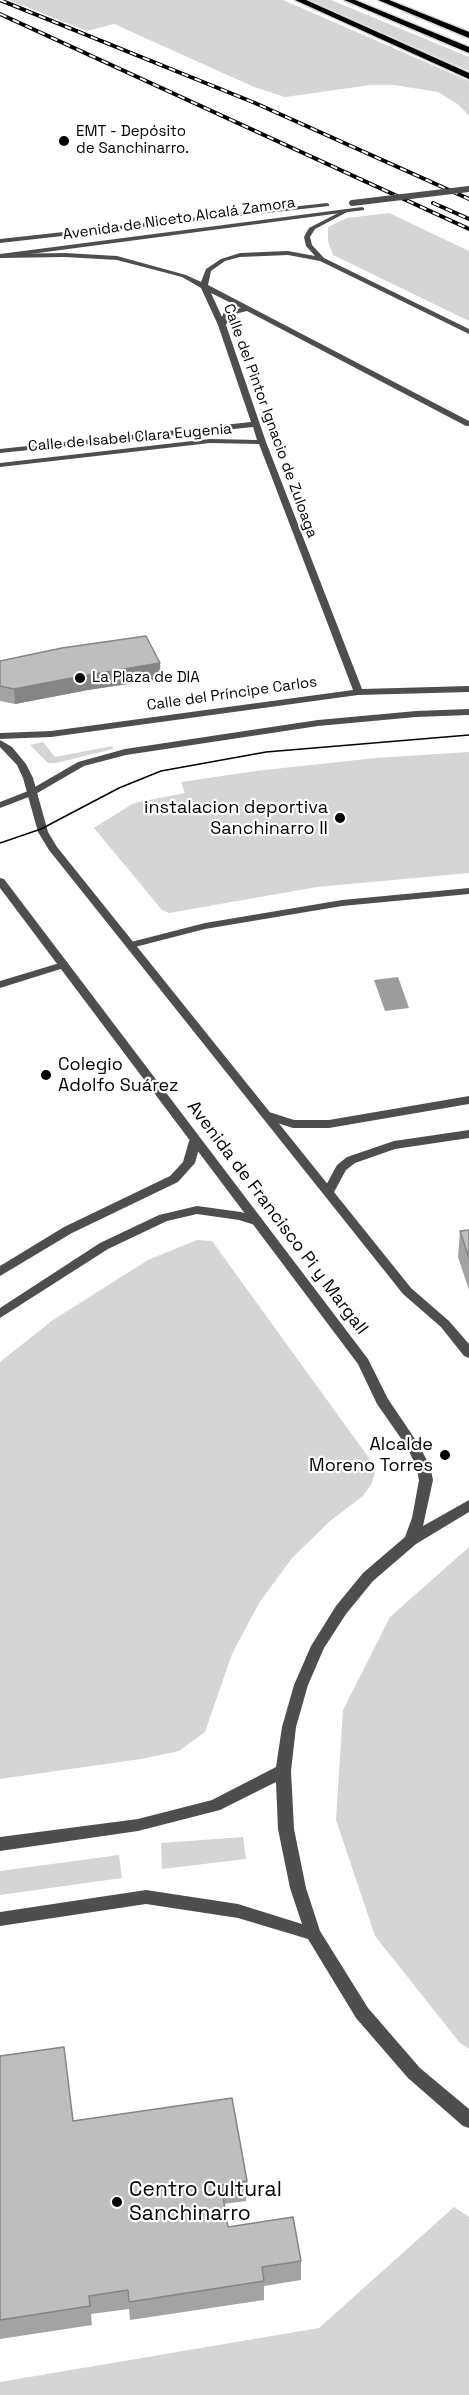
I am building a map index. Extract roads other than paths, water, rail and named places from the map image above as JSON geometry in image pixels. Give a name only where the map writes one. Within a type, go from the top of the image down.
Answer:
[{"type":"highway","points":[[299,0],[469,76]]},
{"type":"highway","points":[[348,0],[469,50]]},
{"type":"highway","points":[[382,0],[469,35]]},
{"type":"street","name":"Avenida de Niceto Alcalá Zamora","points":[[0,241],[469,189]]},
{"type":"street","name":"Avenida de Niceto Alcalá Zamora","points":[[0,256],[469,196]]},
{"type":"street","points":[[348,210],[312,228],[307,237],[309,246],[322,260],[469,332]]},
{"type":"street","name":"Calle del Pintor Ignacio de Zuloaga","points":[[322,260],[288,253],[240,255],[224,260],[208,270],[204,286],[222,325],[255,424],[358,692]]},
{"type":"street","points":[[0,256],[64,255],[117,258],[159,267],[204,286],[469,424]]},
{"type":"street","points":[[222,325],[227,314],[248,309]]},
{"type":"street","name":"Calle de Isabel Clara Eugenia","points":[[0,451],[255,424]]},
{"type":"street","name":"Calle de Isabel Clara Eugenia","points":[[0,465],[210,441],[262,442]]},
{"type":"street","name":"Calle del Príncipe Carlos","points":[[0,736],[51,734],[358,692],[469,689]]},
{"type":"street","points":[[0,805],[31,793],[81,764],[124,752],[318,723],[416,714],[469,712]]},
{"type":"street","points":[[0,743],[9,749],[21,764],[46,838],[407,1291],[445,1324],[469,1353]]},
{"type":"street","name":"Avenida de Francisco Pi y Margall","points":[[0,881],[363,1362],[382,1401],[418,1455],[426,1480],[419,1518],[411,1540]]},
{"type":"street","points":[[131,945],[205,926],[342,903],[469,891]]},
{"type":"street","points":[[0,985],[63,966]]},
{"type":"street","points":[[269,1116],[293,1124],[329,1124],[469,1100]]},
{"type":"street","points":[[329,1191],[341,1168],[351,1160],[368,1153],[394,1145],[469,1134]]},
{"type":"street","points":[[0,1272],[68,1230],[174,1179],[189,1163],[195,1141]]},
{"type":"street","points":[[0,1314],[104,1246],[163,1218],[197,1210],[241,1216],[255,1221]]},
{"type":"street","points":[[469,1505],[411,1540],[368,1577],[341,1610],[318,1646],[301,1685],[289,1727],[283,1771],[286,1829],[298,1888],[313,1934],[362,2013],[414,2073],[469,2120]]},
{"type":"street","points":[[0,1844],[138,1825],[193,1811],[215,1805],[283,1771]]},
{"type":"street","points":[[0,1919],[146,1897],[238,1911],[313,1934]]},
{"type":"tram line","points":[[0,843],[41,829],[119,788],[161,771],[266,752],[469,735]]},
{"type":"railway","points":[[0,0],[255,103],[469,199]]},
{"type":"railway","points":[[0,14],[469,229]]},
{"type":"railway","points":[[433,203],[469,219]]},
{"type":"place","name":"EMT - Depósito de Sanchinarro.","points":[[64,141]]},
{"type":"place","name":"La Plaza de DIA","points":[[80,678]]},
{"type":"place","name":"instalacion deportiva Sanchinarro II","points":[[340,818]]},
{"type":"place","name":"Colegio Adolfo Suárez","points":[[46,1075]]},
{"type":"place","name":"Alcalde Moreno Torres","points":[[445,1455]]},
{"type":"place","name":"Centro Cultural Sanchinarro","points":[[117,2202]]}]
